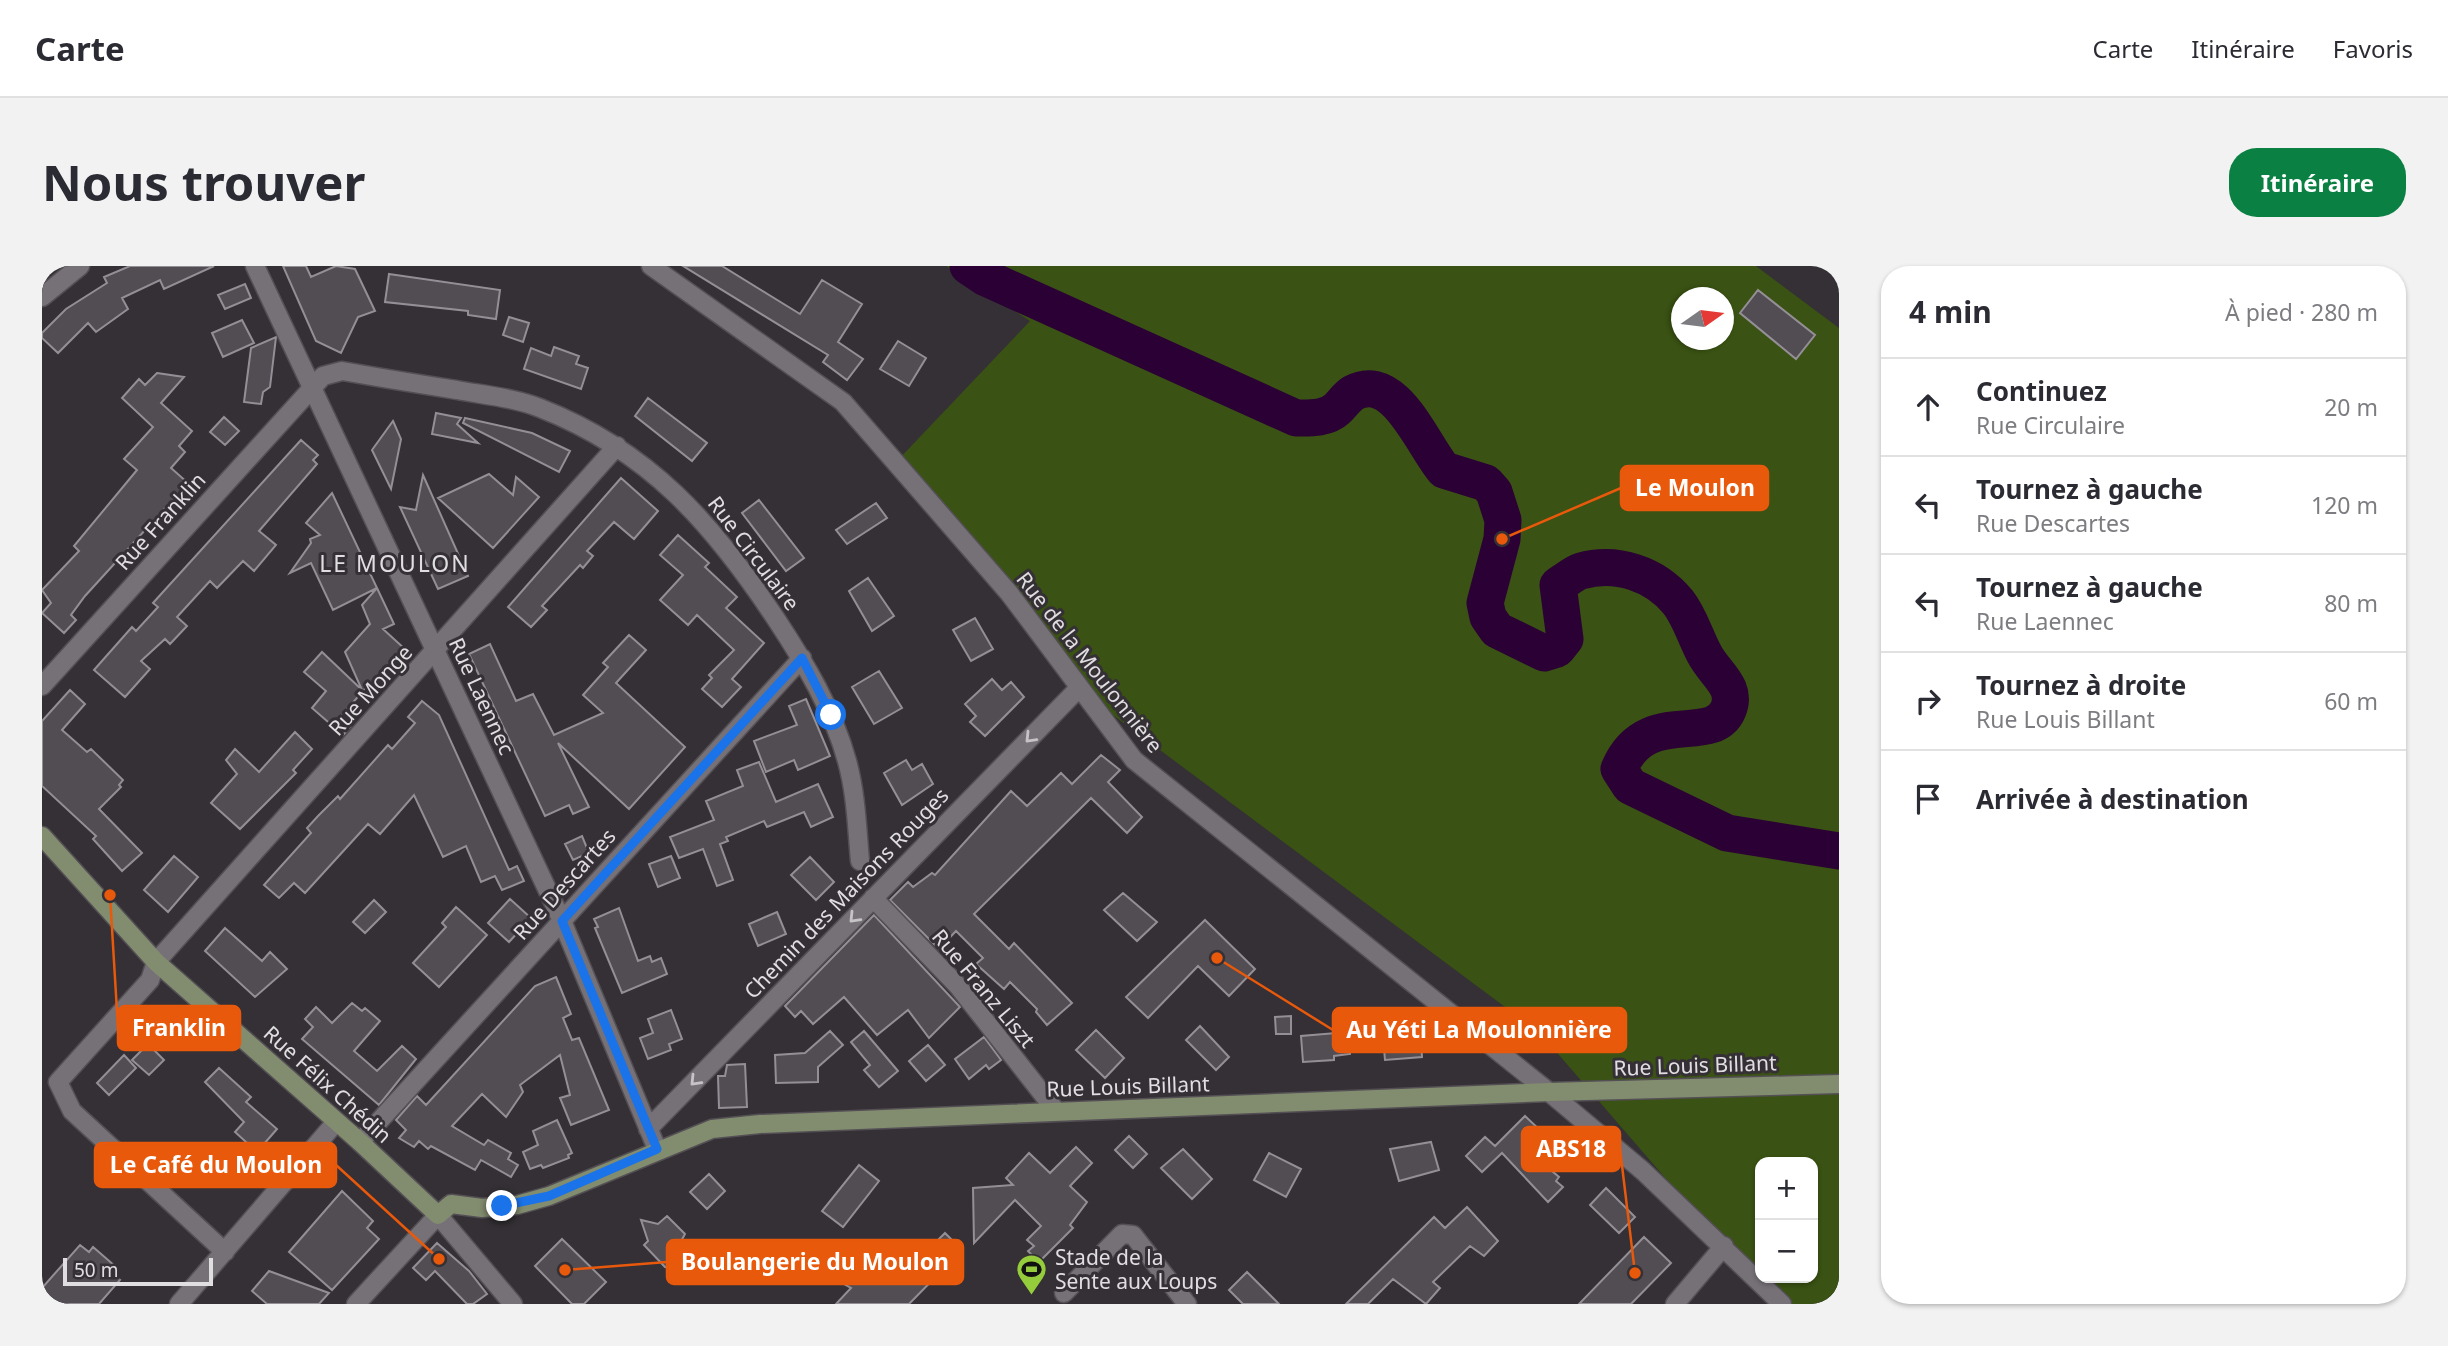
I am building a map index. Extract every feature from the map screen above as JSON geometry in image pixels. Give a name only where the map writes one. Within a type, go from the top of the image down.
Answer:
[{"type":"street","points":[[42,296],[80,266]]},
{"type":"street","name":"Rue Laennec","points":[[255,266],[562,921],[657,1149]]},
{"type":"street","name":"Rue de la Moulonnière","points":[[650,266],[843,402],[1009,593],[1078,689],[1134,760],[1549,1092],[1643,1171],[1782,1304]]},
{"type":"street","name":"Rue Circulaire","points":[[312,386],[323,376],[342,372],[485,395],[537,407],[580,425],[617,446],[691,506],[743,570],[802,658],[831,715],[848,762],[860,861]]},
{"type":"street","name":"Rue Franklin","points":[[42,686],[312,386]]},
{"type":"street","name":"Rue Monge","points":[[225,1252],[72,1111],[58,1082],[150,979],[156,962],[617,446]]},
{"type":"street","name":"Rue Descartes","points":[[360,1142],[802,658]]},
{"type":"street","name":"Chemin des Maisons Rouges","points":[[648,1129],[1078,689]]},
{"type":"street","name":"Rue Félix Chédin","points":[[42,836],[156,962],[360,1142],[438,1215]]},
{"type":"street","name":"Rue Franz Liszt","points":[[873,898],[958,986],[1056,1111]]},
{"type":"street","name":"Rue Louis Billant","points":[[438,1215],[451,1204],[482,1208],[517,1205],[549,1196],[657,1149],[712,1129],[760,1124],[1549,1092],[1839,1084]]},
{"type":"street","points":[[179,1304],[336,1122]]},
{"type":"street","points":[[356,1304],[438,1215],[513,1304]]},
{"type":"street","points":[[1064,1293],[1122,1234],[1133,1235],[1186,1304]]},
{"type":"street","points":[[1675,1304],[1724,1246]]},
{"type":"green space","points":[[946,266],[1756,266],[1839,328],[1839,1304],[1782,1304],[1761,1283],[1818,1283],[1818,1157],[1755,1157],[1755,1277],[1724,1246],[1540,1033],[1078,689],[897,461],[1030,321]]},
{"type":"building","points":[[130,266],[214,266],[164,289],[160,280],[122,298],[128,309],[96,332],[88,323],[58,353],[42,338],[42,333],[66,309],[107,283],[104,277]]},
{"type":"building","points":[[283,266],[306,266],[311,277],[336,266],[355,269],[375,311],[358,317],[341,353],[316,341]]},
{"type":"building","points":[[683,266],[722,266],[800,314],[822,280],[862,304],[838,342],[863,359],[847,380],[823,362],[828,355]]},
{"type":"building","points":[[389,274],[500,290],[496,319],[468,315],[468,311],[385,302]]},
{"type":"building","points":[[245,284],[251,298],[225,309],[218,295]]},
{"type":"building","points":[[1758,290],[1815,335],[1796,359],[1740,313]]},
{"type":"building","points":[[509,317],[529,323],[523,342],[503,335]]},
{"type":"building","points":[[242,320],[254,343],[223,357],[212,333]]},
{"type":"building","points":[[276,337],[270,387],[263,392],[261,404],[244,402],[251,348]]},
{"type":"building","points":[[898,341],[926,358],[909,386],[880,369]]},
{"type":"building","points":[[554,347],[579,356],[576,364],[588,368],[581,389],[524,369],[531,348],[551,356]]},
{"type":"building","points":[[157,373],[184,377],[161,403],[192,431],[179,446],[185,452],[171,468],[188,483],[85,596],[71,615],[76,620],[64,633],[42,613],[51,603],[42,590],[79,551],[74,546],[137,470],[124,459],[153,427],[122,398],[139,379],[145,385]]},
{"type":"building","points":[[648,398],[707,443],[692,461],[635,416]]},
{"type":"building","points":[[436,413],[461,418],[457,424],[478,443],[432,434]]},
{"type":"building","points":[[224,417],[239,431],[225,445],[210,432]]},
{"type":"building","points":[[465,418],[532,433],[570,451],[559,472],[463,423]]},
{"type":"building","points":[[393,421],[401,439],[391,489],[372,450]]},
{"type":"building","points":[[301,440],[318,455],[313,460],[317,464],[259,531],[276,545],[254,571],[243,561],[217,588],[210,581],[177,617],[187,626],[170,644],[165,639],[141,661],[150,669],[125,697],[94,670],[132,627],[136,631],[158,607],[153,603]]},
{"type":"building","points":[[489,474],[513,495],[516,477],[539,497],[493,548],[438,498]]},
{"type":"building","points":[[423,475],[468,576],[438,589],[400,507],[416,510]]},
{"type":"building","points":[[621,478],[658,511],[634,539],[614,522],[587,551],[593,556],[583,568],[580,565],[542,606],[547,610],[531,627],[508,607]]},
{"type":"building","points":[[332,493],[377,588],[333,610],[311,563],[290,573],[311,543],[310,539],[320,535],[306,523]]},
{"type":"building","points":[[759,500],[804,558],[786,571],[742,513]]},
{"type":"building","points":[[876,503],[887,518],[847,544],[836,530]]},
{"type":"building","points":[[678,535],[709,563],[705,567],[737,597],[726,608],[764,643],[732,679],[741,687],[722,707],[702,689],[712,678],[709,675],[734,650],[697,615],[688,625],[660,600],[683,575],[660,555]]},
{"type":"building","points":[[868,578],[894,616],[872,631],[849,591]]},
{"type":"building","points":[[377,588],[394,624],[383,629],[406,650],[373,687],[369,684],[342,715],[351,726],[343,735],[312,708],[326,691],[304,672],[322,652],[362,690],[345,652],[370,624],[362,605]]},
{"type":"building","points":[[975,618],[993,649],[971,661],[953,630]]},
{"type":"building","points":[[629,635],[646,650],[616,683],[685,747],[629,809],[558,743],[589,807],[573,814],[569,805],[545,816],[469,654],[490,644],[516,701],[533,694],[554,735],[603,713],[583,695],[608,667],[603,663]]},
{"type":"building","points":[[879,671],[902,708],[874,724],[852,687]]},
{"type":"building","points":[[992,679],[1002,690],[1011,682],[1024,697],[985,736],[970,722],[976,716],[965,704]]},
{"type":"building","points":[[70,690],[85,704],[62,730],[87,752],[91,749],[123,780],[119,785],[121,787],[99,809],[142,853],[122,871],[93,839],[96,836],[42,786],[42,721]]},
{"type":"building","points":[[806,699],[830,756],[798,770],[794,760],[766,772],[754,741],[797,725],[789,706]]},
{"type":"building","points":[[422,701],[439,715],[509,870],[517,866],[524,881],[502,890],[495,876],[481,882],[466,846],[443,857],[414,795],[380,834],[368,824],[305,893],[294,883],[279,898],[264,885],[311,833],[307,828],[318,816],[338,796],[340,799],[388,745],[392,749],[415,723],[408,717]]},
{"type":"building","points":[[295,732],[312,749],[293,770],[296,773],[240,829],[211,803],[237,774],[226,760],[235,749],[259,772]]},
{"type":"building","points":[[1101,755],[1120,770],[1108,782],[1142,817],[1127,833],[1091,798],[974,914],[1009,949],[1014,943],[1072,1003],[1047,1025],[1036,1012],[1037,1009],[1010,982],[1004,989],[976,964],[983,958],[956,931],[939,949],[890,900],[908,882],[913,887],[932,873],[935,875],[1011,791],[1027,806],[1061,773],[1072,784]]},
{"type":"building","points":[[906,760],[912,770],[922,764],[933,784],[902,805],[884,773]]},
{"type":"building","points":[[759,762],[776,802],[818,784],[833,817],[811,827],[804,812],[767,827],[764,821],[726,837],[728,841],[720,844],[733,880],[717,886],[703,849],[679,858],[670,837],[714,820],[706,801],[743,786],[737,770]]},
{"type":"building","points":[[582,836],[589,853],[573,860],[565,844]]},
{"type":"building","points":[[174,856],[198,877],[168,912],[144,890]]},
{"type":"building","points":[[671,856],[680,878],[658,887],[649,864]]},
{"type":"building","points":[[810,857],[834,882],[816,900],[791,875]]},
{"type":"building","points":[[1123,893],[1157,922],[1137,941],[1104,910]]},
{"type":"building","points":[[510,899],[531,918],[509,942],[488,923]]},
{"type":"building","points":[[374,900],[386,912],[365,933],[353,922]]},
{"type":"building","points":[[456,907],[487,935],[439,987],[413,963],[446,927],[442,923]]},
{"type":"building","points":[[619,908],[638,961],[650,956],[652,962],[661,958],[667,974],[622,993],[595,928],[598,927],[594,919]]},
{"type":"building","points":[[777,912],[786,934],[758,946],[749,924]]},
{"type":"building","points":[[874,915],[960,1007],[929,1038],[908,1010],[877,1035],[844,997],[813,1024],[801,1011],[795,1017],[785,1006]]},
{"type":"building","points":[[1205,920],[1255,969],[1229,996],[1198,966],[1148,1018],[1126,997]]},
{"type":"building","points":[[225,928],[262,961],[270,952],[287,969],[255,997],[205,951]]},
{"type":"building","points":[[556,977],[571,1014],[563,1018],[572,1040],[579,1038],[609,1110],[571,1125],[560,1098],[570,1095],[560,1055],[520,1085],[523,1092],[506,1117],[482,1094],[452,1126],[484,1145],[488,1140],[511,1153],[508,1159],[518,1165],[511,1177],[481,1160],[475,1170],[431,1146],[428,1149],[419,1141],[414,1147],[399,1138],[406,1130],[396,1120],[417,1096],[426,1105],[535,986]]},
{"type":"building","points":[[352,1003],[362,1011],[365,1008],[380,1021],[354,1051],[377,1071],[402,1046],[416,1059],[379,1105],[302,1039],[313,1027],[305,1019],[316,1007],[332,1023]]},
{"type":"building","points":[[671,1010],[682,1039],[669,1044],[671,1050],[648,1059],[640,1038],[653,1033],[648,1019]]},
{"type":"building","points":[[1381,1013],[1383,1031],[1420,1027],[1422,1057],[1385,1060],[1383,1037],[1365,1039],[1362,1014]]},
{"type":"building","points":[[1291,1016],[1291,1034],[1276,1034],[1275,1017]]},
{"type":"building","points":[[1200,1026],[1229,1057],[1216,1070],[1186,1040]]},
{"type":"building","points":[[1096,1030],[1124,1058],[1105,1078],[1076,1050]]},
{"type":"building","points":[[830,1031],[843,1045],[818,1067],[818,1082],[776,1083],[775,1055],[805,1053]]},
{"type":"building","points":[[864,1031],[898,1071],[879,1087],[864,1070],[870,1065],[851,1042]]},
{"type":"building","points":[[1348,1032],[1350,1054],[1334,1056],[1334,1060],[1303,1062],[1301,1036]]},
{"type":"building","points":[[984,1037],[1001,1060],[989,1069],[986,1065],[969,1079],[955,1059]]},
{"type":"building","points":[[148,1044],[164,1060],[149,1075],[132,1060]]},
{"type":"building","points":[[928,1045],[945,1065],[926,1081],[909,1061]]},
{"type":"building","points":[[124,1055],[136,1068],[109,1095],[97,1083]]},
{"type":"building","points":[[745,1064],[747,1107],[719,1108],[718,1076],[725,1076],[727,1065]]},
{"type":"building","points":[[219,1068],[251,1097],[246,1102],[277,1129],[257,1152],[235,1132],[244,1122],[205,1082]]},
{"type":"building","points":[[1525,1116],[1542,1132],[1530,1145],[1555,1169],[1552,1171],[1559,1177],[1556,1181],[1563,1187],[1548,1202],[1502,1153],[1482,1172],[1466,1156],[1485,1137],[1495,1146]]},
{"type":"building","points":[[557,1120],[572,1153],[568,1155],[569,1158],[543,1168],[541,1165],[530,1169],[523,1152],[538,1145],[533,1131]]},
{"type":"building","points":[[1129,1136],[1147,1154],[1133,1168],[1115,1150]]},
{"type":"building","points":[[1431,1142],[1439,1170],[1399,1181],[1390,1149]]},
{"type":"building","points":[[1076,1147],[1092,1163],[1070,1186],[1087,1202],[1070,1225],[1073,1228],[1039,1262],[1028,1251],[1034,1246],[1027,1240],[1041,1226],[1015,1200],[974,1243],[973,1188],[1013,1185],[1006,1178],[1029,1153],[1050,1173]]},
{"type":"building","points":[[1183,1149],[1212,1179],[1192,1199],[1161,1168]]},
{"type":"building","points":[[1269,1153],[1301,1169],[1286,1197],[1254,1180]]},
{"type":"building","points":[[859,1165],[879,1181],[843,1227],[822,1211]]},
{"type":"building","points":[[709,1174],[725,1191],[707,1209],[690,1192]]},
{"type":"building","points":[[1606,1188],[1635,1217],[1619,1233],[1590,1205]]},
{"type":"building","points":[[342,1191],[373,1221],[367,1228],[379,1239],[332,1290],[289,1252]]},
{"type":"building","points":[[1467,1207],[1498,1241],[1484,1256],[1470,1246],[1433,1282],[1440,1288],[1426,1304],[1393,1279],[1368,1304],[1346,1304],[1434,1217],[1445,1228]]},
{"type":"building","points":[[667,1216],[685,1234],[679,1245],[682,1260],[674,1269],[665,1267],[644,1245],[648,1241],[641,1220],[658,1224]]},
{"type":"building","points":[[945,1233],[962,1250],[909,1304],[836,1304],[851,1288],[842,1283],[813,1254],[825,1242],[855,1273],[869,1258],[895,1283]]},
{"type":"building","points":[[1644,1237],[1671,1263],[1631,1304],[1579,1304]]},
{"type":"building","points":[[562,1239],[606,1282],[584,1304],[572,1304],[535,1266]]},
{"type":"building","points":[[437,1243],[469,1271],[487,1294],[473,1304],[467,1304],[435,1271],[426,1280],[413,1268]]},
{"type":"building","points":[[80,1245],[89,1252],[93,1247],[115,1266],[110,1272],[120,1280],[99,1304],[42,1304],[42,1288]]},
{"type":"building","points":[[269,1271],[329,1293],[319,1304],[267,1304],[252,1291]]},
{"type":"building","points":[[1247,1272],[1279,1304],[1243,1304],[1229,1290]]},
{"type":"waterway","name":"LE MOULON","points":[[968,266],[986,278],[1296,418],[1328,415],[1353,393],[1368,389],[1382,392],[1395,401],[1406,414],[1444,470],[1486,483],[1494,492],[1503,520],[1502,539],[1485,603],[1488,617],[1497,630],[1544,653],[1557,649],[1565,639],[1558,585],[1578,572],[1595,568],[1621,569],[1647,577],[1669,592],[1682,608],[1709,662],[1728,688],[1728,710],[1720,721],[1708,726],[1661,732],[1645,738],[1631,750],[1619,769],[1630,786],[1727,833],[1839,851]]},
{"type":"place","name":"Le Moulon","points":[[1502,539]]},
{"type":"place","name":"Franklin","points":[[110,895]]},
{"type":"place","name":"Au Yéti La Moulonnière","points":[[1217,958]]},
{"type":"place","name":"Le Café du Moulon","points":[[439,1259]]},
{"type":"place","name":"Boulangerie du Moulon","points":[[565,1270]]},
{"type":"place","name":"ABS18","points":[[1635,1273]]},
{"type":"place","name":"Stade de la Sente aux Loups","points":[[1032,1296]]},
{"type":"district","name":"LE MOULON","points":[[395,563]]},
{"type":"route","points":[[502,1206],[517,1205],[549,1196],[657,1149],[562,921],[802,658],[831,715]]}]
